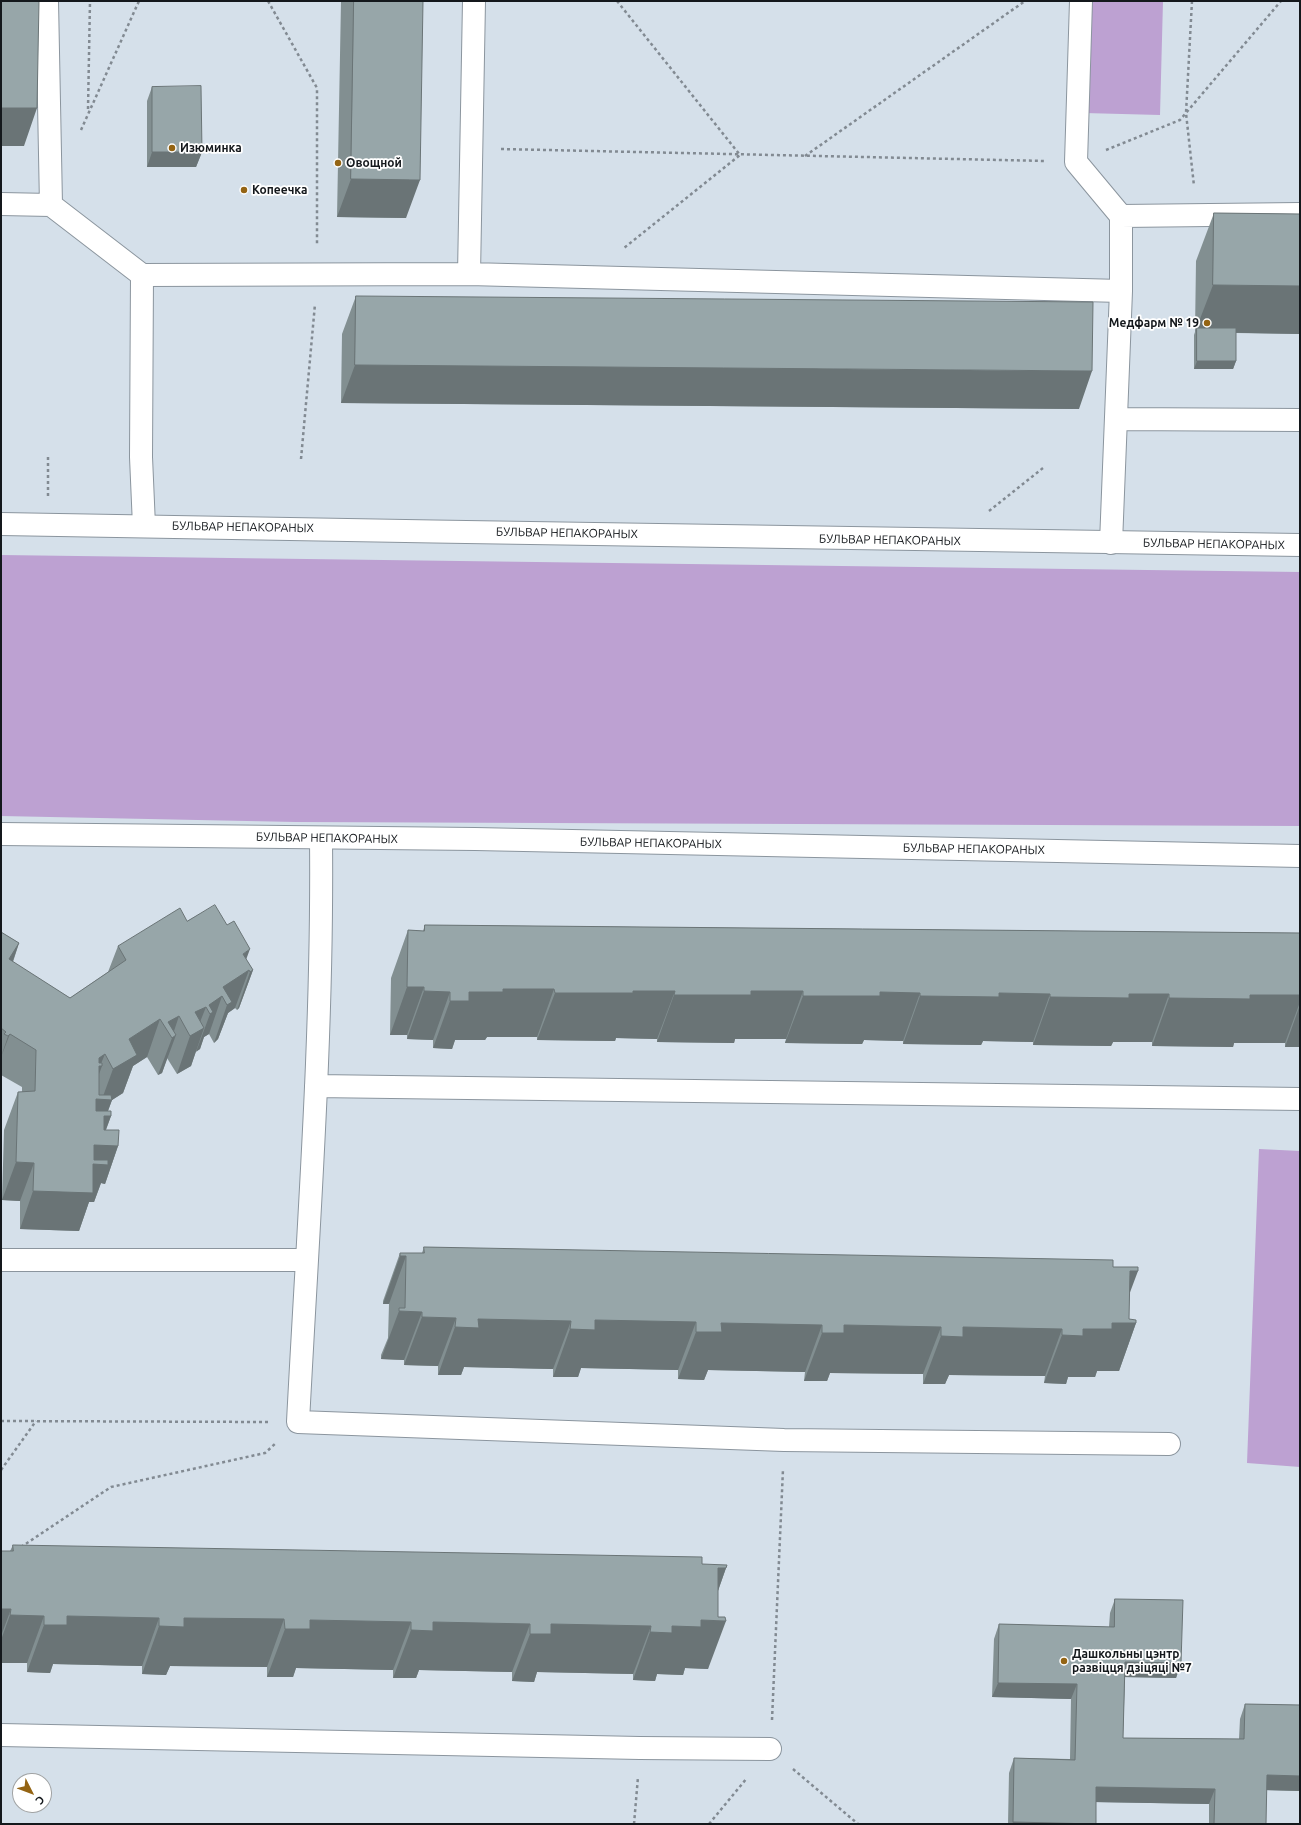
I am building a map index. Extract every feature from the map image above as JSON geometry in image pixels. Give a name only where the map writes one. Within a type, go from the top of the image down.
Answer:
[{"type":"main road","points":[[48,1],[51,205]]},
{"type":"main road","points":[[469,274],[474,1]]},
{"type":"main road","points":[[1081,1],[1076,162],[1121,216],[1121,291],[1111,543]]},
{"type":"main road","points":[[1,204],[51,205],[142,275],[469,274],[1121,291]]},
{"type":"main road","points":[[1121,216],[1300,214]]},
{"type":"main road","points":[[142,275],[141,457],[144,526]]},
{"type":"main road","points":[[1116,420],[1300,420]]},
{"type":"main road","name":"БУЛЬВАР НЕПАКОРАНЫХ","points":[[1,524],[1300,545]]},
{"type":"main road","name":"БУЛЬВАР НЕПАКОРАНЫХ","points":[[1,834],[321,839],[475,839],[1300,856]]},
{"type":"main road","points":[[321,839],[316,1086],[298,1422],[784,1440],[1169,1444]]},
{"type":"main road","points":[[316,1086],[1300,1099]]},
{"type":"main road","points":[[1,1260],[306,1260]]},
{"type":"main road","points":[[1,1735],[640,1748],[770,1749]]},
{"type":"path","points":[[88,112],[90,1]]},
{"type":"path","points":[[80,133],[88,112],[139,1]]},
{"type":"path","points":[[268,1],[317,88],[318,275],[301,459]]},
{"type":"path","points":[[617,1],[740,155]]},
{"type":"path","points":[[805,156],[1025,1]]},
{"type":"path","points":[[1192,1],[1186,113],[1196,214]]},
{"type":"path","points":[[471,148],[1076,162],[1180,120],[1281,1]]},
{"type":"path","points":[[588,277],[740,155]]},
{"type":"path","points":[[48,456],[48,524]]},
{"type":"path","points":[[988,512],[1043,468]]},
{"type":"path","points":[[1,1421],[298,1422]]},
{"type":"path","points":[[1,1470],[36,1421]]},
{"type":"path","points":[[20,1547],[111,1487],[265,1453],[298,1422]]},
{"type":"path","points":[[709,1824],[770,1749],[784,1440]]},
{"type":"path","points":[[634,1824],[640,1748]]},
{"type":"path","points":[[770,1749],[858,1824]]},
{"type":"shaded area","points":[[1088,1],[1163,1],[1160,115],[1084,113]]},
{"type":"shaded area","points":[[1,555],[1300,572],[1300,826],[296,822],[1,816]]},
{"type":"shaded area","points":[[1259,1149],[1300,1151],[1300,1467],[1247,1463]]},
{"type":"building","points":[[1,1],[39,1],[37,108],[1,108]]},
{"type":"building","points":[[354,1],[423,1],[420,180],[351,179]]},
{"type":"building","points":[[201,86],[202,152],[152,152],[152,87]]},
{"type":"building","points":[[1214,213],[1300,214],[1300,286],[1213,285]]},
{"type":"building","points":[[356,296],[1093,302],[1092,371],[355,365]]},
{"type":"building","points":[[1197,328],[1236,328],[1236,361],[1197,361]]},
{"type":"building","points":[[215,905],[227,925],[234,921],[250,949],[243,954],[253,970],[250,972],[249,970],[223,987],[232,1002],[227,1005],[222,996],[209,1005],[213,1012],[210,1014],[206,1007],[195,1012],[204,1028],[190,1036],[179,1016],[168,1022],[176,1035],[172,1038],[160,1019],[129,1039],[137,1055],[113,1069],[105,1054],[99,1058],[99,1063],[102,1063],[102,1066],[99,1066],[99,1095],[111,1095],[112,1100],[96,1099],[96,1111],[111,1111],[111,1116],[104,1116],[104,1130],[119,1130],[118,1146],[94,1145],[94,1160],[108,1160],[108,1165],[93,1164],[93,1193],[33,1191],[34,1163],[16,1162],[18,1092],[35,1091],[36,1050],[10,1034],[8,1036],[4,1034],[6,1032],[1,1028],[1,932],[19,943],[9,959],[70,998],[126,960],[118,946],[180,908],[187,921]]},
{"type":"building","points":[[425,925],[1300,933],[1300,995],[1250,995],[1250,999],[1169,998],[1169,994],[1129,994],[1129,998],[1050,997],[1050,994],[999,993],[999,997],[920,996],[920,993],[880,992],[880,996],[803,996],[803,991],[751,991],[751,995],[674,995],[675,991],[633,991],[633,993],[555,993],[554,989],[503,989],[503,992],[469,992],[469,1001],[450,1001],[450,992],[424,991],[424,987],[407,987],[408,930],[424,931]]},
{"type":"building","points":[[424,1247],[1113,1260],[1113,1267],[1138,1267],[1138,1271],[1130,1271],[1129,1319],[1136,1320],[1136,1323],[1112,1323],[1112,1329],[1083,1329],[1083,1336],[1062,1335],[1062,1329],[963,1327],[963,1337],[941,1336],[941,1327],[844,1325],[844,1333],[822,1333],[822,1325],[721,1323],[722,1332],[696,1332],[696,1322],[595,1320],[595,1330],[570,1329],[571,1321],[478,1319],[479,1328],[455,1327],[456,1318],[422,1317],[422,1312],[399,1311],[399,1308],[405,1308],[406,1256],[400,1256],[400,1253],[424,1253]]},
{"type":"building","points":[[13,1545],[702,1557],[702,1564],[727,1565],[726,1568],[718,1568],[718,1617],[725,1617],[726,1621],[701,1620],[701,1627],[672,1626],[672,1633],[650,1632],[651,1626],[551,1624],[551,1634],[530,1634],[530,1624],[433,1622],[433,1631],[411,1630],[411,1622],[310,1620],[310,1629],[285,1629],[284,1619],[184,1618],[184,1627],[159,1626],[159,1618],[67,1616],[67,1625],[44,1625],[44,1616],[10,1615],[11,1609],[1,1609],[1,1551],[13,1551]]},
{"type":"building","points":[[1115,1599],[1183,1600],[1181,1663],[1125,1662],[1123,1738],[1244,1739],[1245,1704],[1300,1705],[1300,1776],[1267,1775],[1266,1824],[1214,1824],[1215,1789],[1096,1787],[1096,1824],[1013,1822],[1014,1758],[1075,1760],[1077,1684],[998,1683],[999,1624],[1114,1627]]},
{"type":"place","name":"Изюминка","points":[[172,148]]},
{"type":"place","name":"Овощной","points":[[338,163]]},
{"type":"place","name":"Копеечка","points":[[244,190]]},
{"type":"place","name":"Медфарм № 19","points":[[1207,323]]},
{"type":"place","name":"Дашкольны цэнтр развіцця дзіцяці №7","points":[[1064,1661]]}]
